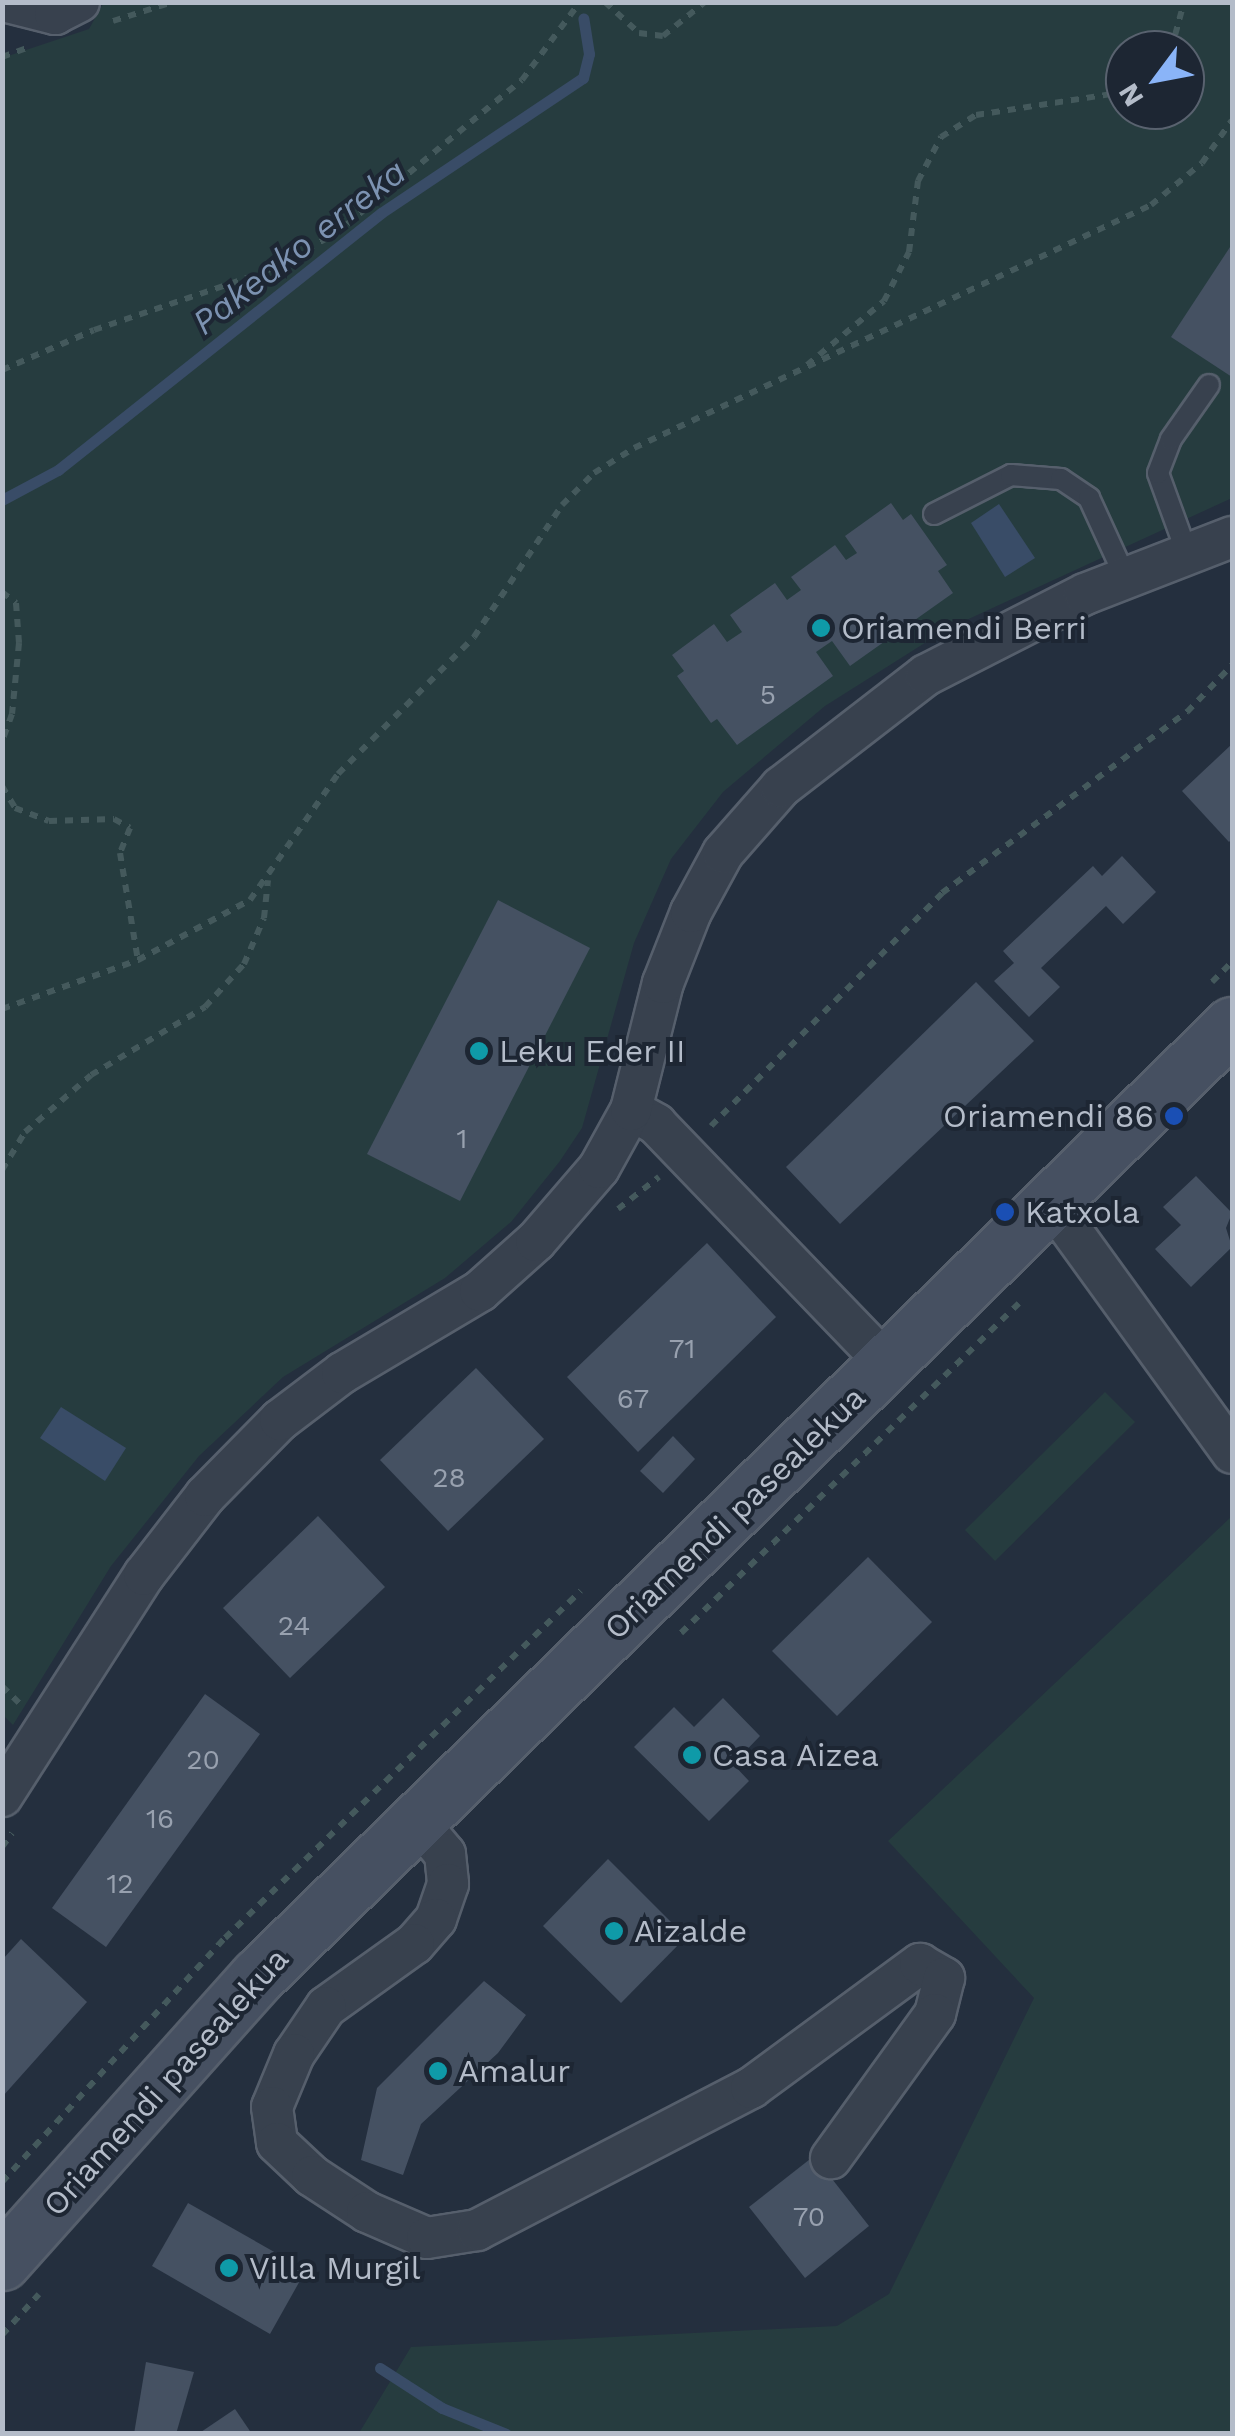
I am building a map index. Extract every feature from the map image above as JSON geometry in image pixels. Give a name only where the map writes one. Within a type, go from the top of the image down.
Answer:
[{"type":"street","points":[[8,2],[55,14],[79,2]]},
{"type":"street","points":[[2,1796],[144,1575],[204,1496],[295,1408],[480,1290],[536,1241],[599,1168],[631,1110],[664,983],[691,912],[723,853],[781,788],[926,675],[1016,626],[1232,537]]},
{"type":"street","name":"Oriamendi pasealekua","points":[[22,2276],[258,1976],[1232,1025]]},
{"type":"street","points":[[631,1110],[684,1153],[887,1364]]},
{"type":"street","points":[[1052,1204],[1232,1453]]},
{"type":"street","points":[[418,1822],[445,1854],[448,1884],[436,1920],[414,1944],[326,2007],[294,2054],[272,2108],[278,2143],[312,2176],[367,2212],[427,2238],[477,2230],[751,2088],[920,1964],[944,1978],[935,2014],[831,2158]]},
{"type":"lane","points":[[1188,556],[1158,473],[1171,439],[1209,385]]},
{"type":"lane","points":[[934,514],[1011,475],[1061,479],[1090,498],[1126,579]]},
{"type":"path","points":[[2,370],[94,330],[264,272],[334,234],[522,80],[580,2]]},
{"type":"path","points":[[605,2],[639,33],[663,36],[705,2]]},
{"type":"path","points":[[1176,30],[1184,2]]},
{"type":"path","points":[[798,373],[884,301],[909,252],[918,181],[941,137],[976,115],[1105,95]]},
{"type":"path","points":[[2,1009],[138,960],[250,900],[338,774],[474,637],[562,505],[594,473],[1151,205],[1202,163],[1232,120]]},
{"type":"path","points":[[2,592],[16,603],[19,644],[2,742]]},
{"type":"path","points":[[614,1212],[684,1153],[942,893],[1188,712],[1232,665]]},
{"type":"path","points":[[2,786],[15,808],[48,821],[114,819],[130,828],[120,853],[138,960]]},
{"type":"path","points":[[2,1170],[25,1132],[90,1076],[205,1006],[244,964],[264,918],[268,878]]},
{"type":"path","points":[[2,2335],[22,2276]]},
{"type":"green space","points":[[104,2],[1232,3],[1232,498],[947,629],[825,706],[723,792],[671,859],[634,943],[582,1128],[560,1161],[511,1222],[445,1278],[283,1377],[199,1456],[111,1566],[13,1725],[2,1714],[2,58],[89,29]]},
{"type":"green space","points":[[1105,1392],[1135,1422],[995,1561],[965,1530]]},
{"type":"green space","points":[[1232,1516],[1232,2433],[359,2433],[411,2347],[837,2326],[889,2294],[1034,1998],[888,1841]]},
{"type":"water","points":[[999,504],[1035,558],[1005,577],[971,523]]},
{"type":"water","points":[[61,1407],[126,1448],[105,1481],[40,1438]]},
{"type":"building","points":[[1232,244],[1232,377],[1171,337]]},
{"type":"building","name":"Oriamendi Berri","points":[[891,503],[903,520],[911,514],[947,565],[938,571],[953,593],[850,666],[832,641],[816,652],[833,676],[737,745],[717,719],[711,723],[677,676],[684,671],[672,655],[714,624],[727,642],[742,632],[730,615],[775,583],[787,600],[801,590],[791,577],[835,545],[846,560],[857,553],[845,536]]},
{"type":"building","points":[[1232,744],[1232,839],[1229,842],[1182,791]]},
{"type":"building","points":[[1122,856],[1156,892],[1123,924],[1106,906],[1041,968],[1060,987],[1029,1017],[994,981],[1014,963],[1003,951],[1093,866],[1102,876]]},
{"type":"building","name":"Leku Eder II","points":[[498,900],[590,948],[460,1201],[367,1154]]},
{"type":"building","points":[[976,982],[1034,1041],[840,1224],[786,1167]]},
{"type":"building","points":[[1196,1176],[1232,1213],[1226,1228],[1232,1247],[1191,1287],[1155,1249],[1181,1225],[1163,1207]]},
{"type":"building","points":[[707,1243],[776,1317],[638,1452],[567,1377]]},
{"type":"building","points":[[476,1368],[544,1439],[448,1531],[380,1460]]},
{"type":"building","points":[[673,1436],[695,1459],[663,1493],[640,1471]]},
{"type":"building","points":[[318,1516],[385,1587],[290,1678],[223,1608]]},
{"type":"building","points":[[868,1557],[932,1622],[837,1716],[772,1651]]},
{"type":"building","points":[[205,1694],[260,1734],[106,1947],[52,1908]]},
{"type":"building","name":"Casa Aizea","points":[[723,1698],[760,1736],[733,1764],[749,1781],[709,1821],[634,1747],[674,1707],[694,1727]]},
{"type":"building","name":"Aizalde","points":[[608,1859],[686,1937],[621,2003],[543,1926]]},
{"type":"building","points":[[21,1939],[87,2002],[3,2096],[3,1959]]},
{"type":"building","name":"Amalur","points":[[484,1981],[526,2015],[498,2053],[421,2124],[403,2175],[361,2160],[377,2088]]},
{"type":"building","points":[[814,2156],[869,2226],[805,2278],[749,2207]]},
{"type":"building","name":"Villa Murgil","points":[[188,2203],[306,2270],[270,2334],[152,2266]]},
{"type":"building","points":[[146,2362],[194,2372],[176,2434],[134,2434]]},
{"type":"building","points":[[235,2409],[252,2434],[198,2434]]},
{"type":"waterway","name":"Pakeako erreka","points":[[2,500],[58,470],[381,213],[583,78],[589,54],[583,18]]},
{"type":"waterway","points":[[380,2368],[442,2408],[506,2434]]},
{"type":"place","name":"Oriamendi Berri","points":[[821,628]]},
{"type":"place","name":"Leku Eder II","points":[[479,1051]]},
{"type":"place","name":"Oriamendi 86","points":[[1174,1116]]},
{"type":"place","name":"Katxola","points":[[1005,1212]]},
{"type":"place","name":"Casa Aizea","points":[[692,1755]]},
{"type":"place","name":"Aizalde","points":[[614,1931]]},
{"type":"place","name":"Amalur","points":[[438,2071]]},
{"type":"place","name":"Villa Murgil","points":[[229,2268]]}]
